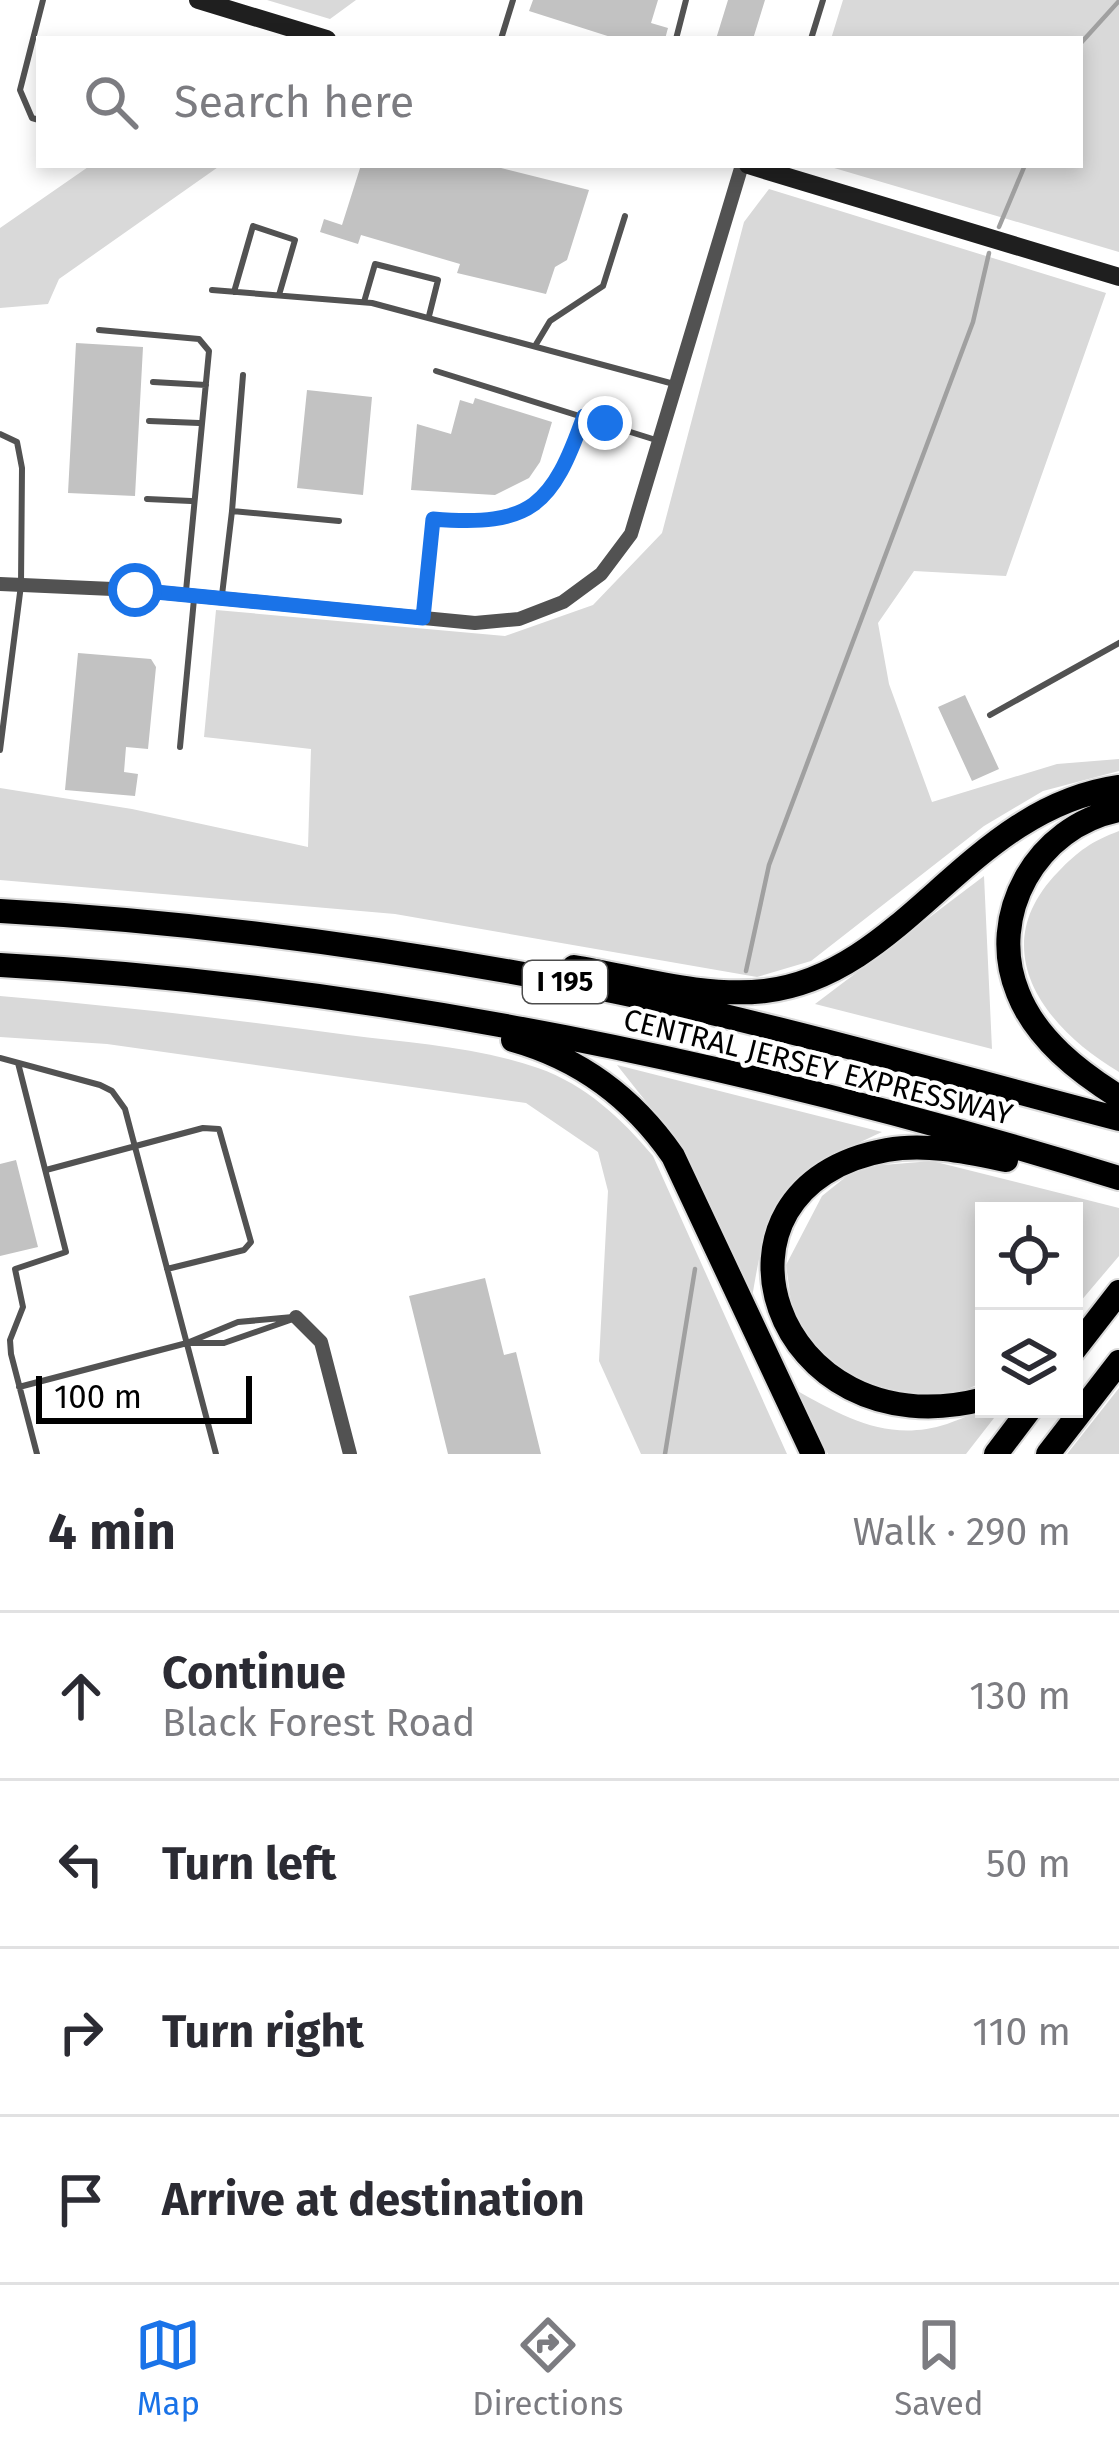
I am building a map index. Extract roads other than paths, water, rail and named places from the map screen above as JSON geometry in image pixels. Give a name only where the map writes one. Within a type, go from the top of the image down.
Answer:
[{"type":"highway","points":[[298,937],[551,964],[718,991],[768,991],[823,976],[848,962],[1023,820],[1119,787]]},
{"type":"highway","points":[[1119,810],[1067,831],[1034,863],[1014,903],[1008,950],[1029,1015],[1069,1061],[1119,1097]]},
{"type":"highway","name":"CENTRAL JERSEY EXPRESSWAY","points":[[0,911],[298,937],[600,988],[1119,1119]]},
{"type":"highway","name":"CENTRAL JERSEY EXPRESSWAY","points":[[0,965],[288,991],[498,1024],[662,1057],[1119,1180]]},
{"type":"highway","points":[[288,991],[534,1046],[615,1090],[674,1156],[813,1454]]},
{"type":"highway","points":[[975,1403],[936,1418],[894,1422],[853,1411],[814,1386],[786,1348],[772,1305],[772,1263],[787,1220],[832,1171],[891,1149],[960,1151],[1119,1180]]},
{"type":"highway","points":[[1083,1337],[1119,1292]]},
{"type":"highway","points":[[1083,1329],[1100,1315]]},
{"type":"highway","points":[[1048,1454],[1119,1362]]},
{"type":"highway","points":[[996,1454],[1023,1418]]},
{"type":"street","points":[[198,0],[317,36]]},
{"type":"street","points":[[0,584],[190,595],[475,623],[519,619],[583,589],[631,534],[744,168]]},
{"type":"street","points":[[771,168],[1119,277]]},
{"type":"street","points":[[296,1317],[321,1342],[350,1454]]},
{"type":"lane","points":[[36,36],[43,0]]},
{"type":"lane","points":[[502,36],[513,0]]},
{"type":"lane","points":[[677,36],[686,0]]},
{"type":"lane","points":[[813,36],[823,0]]},
{"type":"lane","points":[[36,37],[20,90],[36,119]]},
{"type":"lane","points":[[536,346],[550,321],[603,286],[625,216]]},
{"type":"lane","points":[[234,292],[253,226],[296,240],[279,295]]},
{"type":"lane","points":[[364,302],[375,264],[438,280],[429,316]]},
{"type":"lane","points":[[212,290],[364,302],[678,385]]},
{"type":"lane","points":[[99,330],[199,339],[209,351],[193,501],[179,747]]},
{"type":"lane","points":[[436,371],[661,441]]},
{"type":"lane","points":[[222,598],[243,375]]},
{"type":"lane","points":[[153,382],[206,385]]},
{"type":"lane","points":[[423,618],[433,519],[499,519],[544,499],[566,468],[584,416]]},
{"type":"lane","points":[[149,421],[199,423]]},
{"type":"lane","points":[[0,434],[10,436],[21,449],[21,585],[4,659],[0,750]]},
{"type":"lane","points":[[147,499],[193,501]]},
{"type":"lane","points":[[232,511],[339,521]]},
{"type":"lane","points":[[990,715],[1119,643]]},
{"type":"lane","points":[[0,1058],[112,1090],[124,1109],[216,1454]]},
{"type":"lane","points":[[19,1063],[66,1252],[15,1269],[23,1315],[10,1340],[37,1454]]},
{"type":"lane","points":[[46,1171],[212,1127],[223,1135],[248,1247],[167,1269]]},
{"type":"lane","points":[[187,1343],[214,1328],[257,1317],[296,1317]]},
{"type":"lane","points":[[20,1387],[187,1343],[224,1342],[296,1317]]},
{"type":"waterway","points":[[1083,41],[1119,1]]},
{"type":"waterway","points":[[999,227],[1024,168]]},
{"type":"waterway","points":[[746,971],[769,865],[973,322],[989,253]]},
{"type":"waterway","points":[[665,1454],[695,1269]]}]
